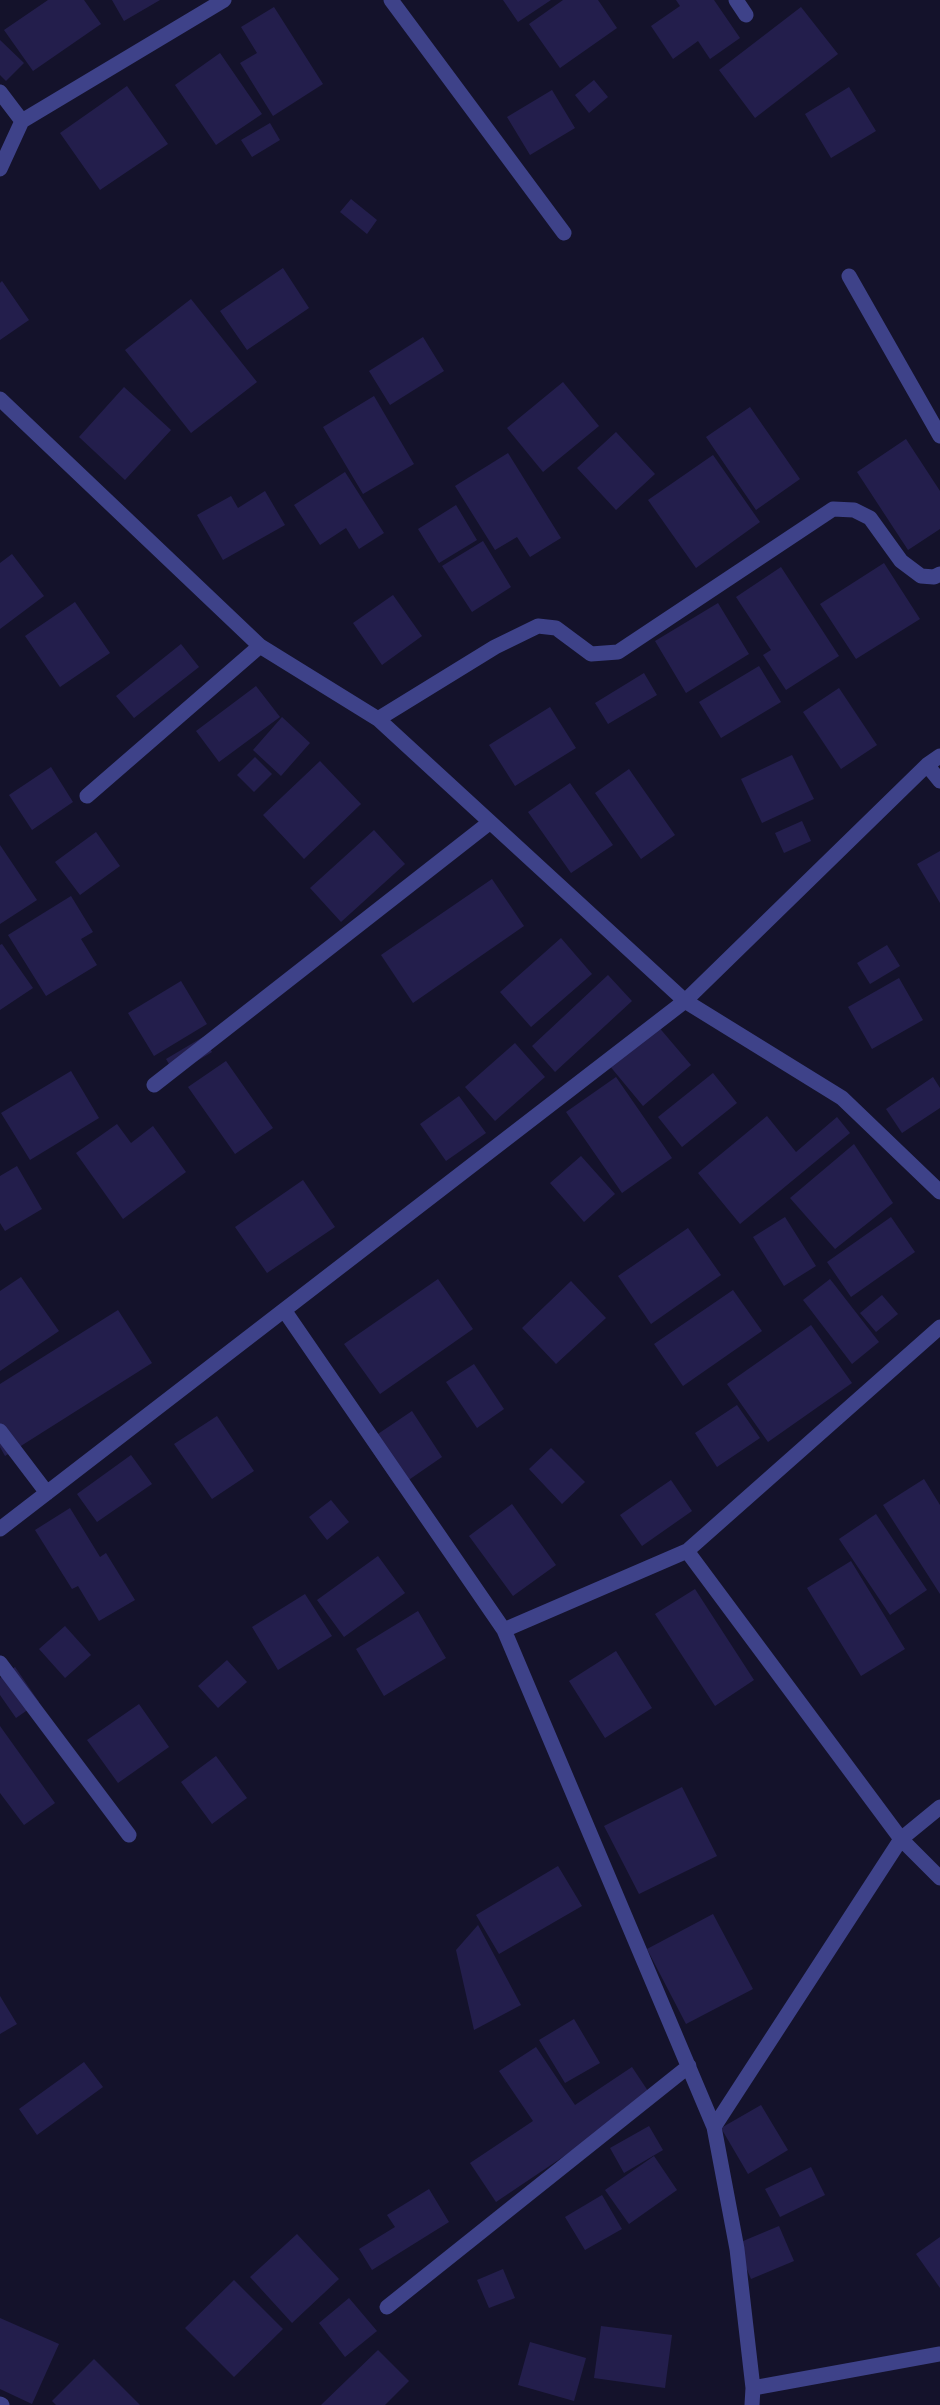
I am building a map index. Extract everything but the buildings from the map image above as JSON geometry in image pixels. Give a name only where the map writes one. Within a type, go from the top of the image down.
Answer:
[{"type":"street","points":[[0,168],[22,121],[224,0]]},
{"type":"street","points":[[391,0],[564,233]]},
{"type":"street","points":[[736,0],[746,15]]},
{"type":"street","points":[[0,92],[22,121]]},
{"type":"street","points":[[849,276],[940,436]]},
{"type":"street","points":[[0,399],[260,646],[378,719],[489,823],[685,1001],[842,1098],[940,1192]]},
{"type":"street","points":[[378,719],[495,647],[538,626],[556,628],[591,654],[618,652],[833,510],[854,510],[870,518],[901,561],[921,576],[934,577],[940,574]]},
{"type":"street","points":[[87,796],[260,646]]},
{"type":"street","points":[[0,1529],[685,1001],[927,764],[940,756]]},
{"type":"street","points":[[927,764],[940,781]]},
{"type":"street","points":[[154,1085],[489,823]]},
{"type":"street","points":[[284,1310],[504,1630],[714,2127],[737,2249],[753,2388],[752,2405]]},
{"type":"street","points":[[504,1630],[687,1551],[940,1327]]},
{"type":"street","points":[[0,1431],[47,1493]]},
{"type":"street","points":[[687,1551],[901,1839],[940,1878]]},
{"type":"street","points":[[0,1663],[129,1835]]},
{"type":"street","points":[[714,2127],[901,1839],[940,1807]]},
{"type":"street","points":[[387,2307],[689,2066]]},
{"type":"street","points":[[753,2388],[940,2354]]}]
